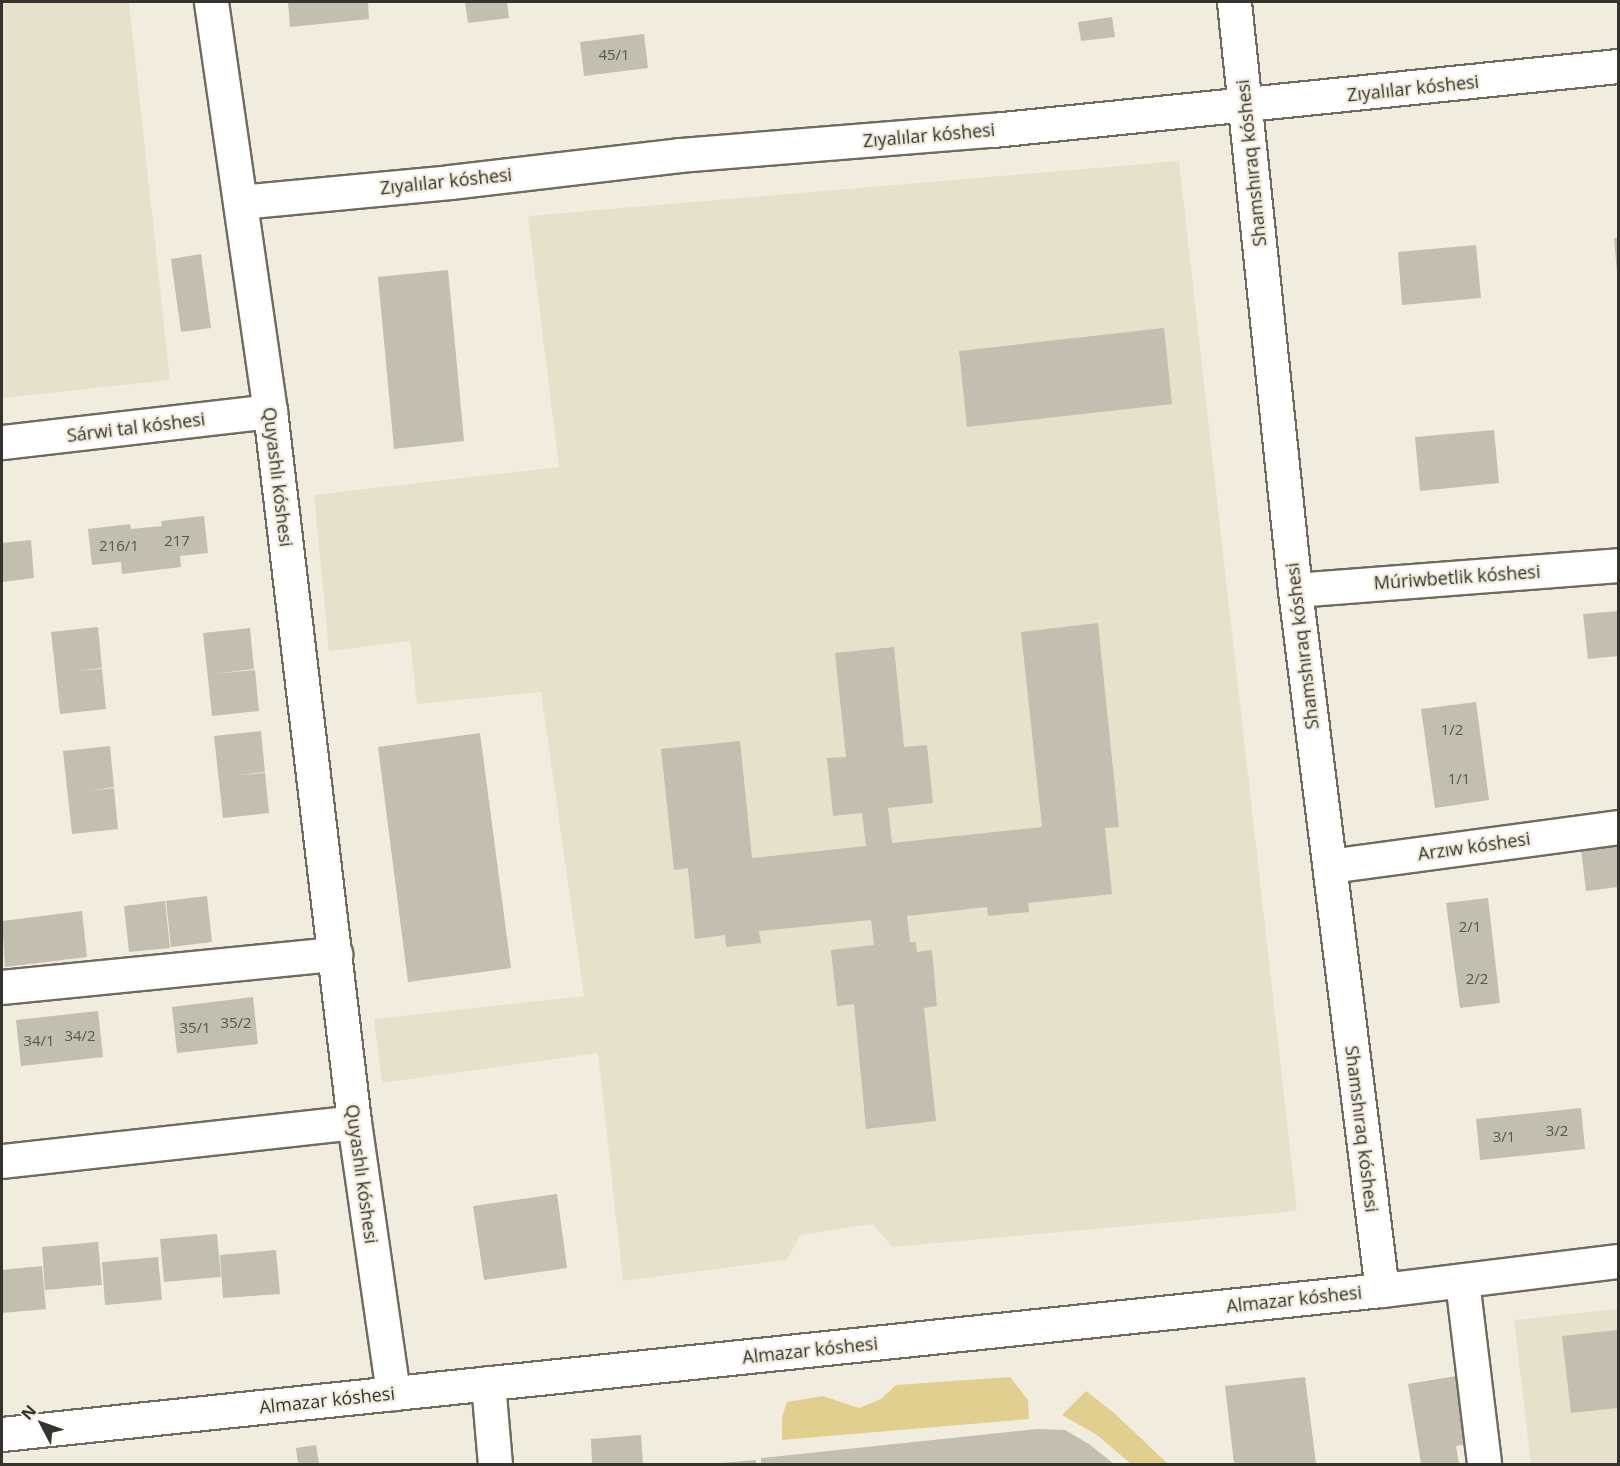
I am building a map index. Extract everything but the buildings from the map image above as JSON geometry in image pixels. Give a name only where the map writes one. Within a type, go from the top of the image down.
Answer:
[{"type":"street","name":"Quyashlı kóshesi","points":[[211,2],[270,411],[354,1122],[393,1393]]},
{"type":"street","name":"Shamshıraq kóshesi","points":[[1234,2],[1295,590],[1382,1290]]},
{"type":"street","name":"Zıyalılar kóshesi","points":[[240,202],[679,155],[1246,106],[1618,66]]},
{"type":"street","name":"Sárwi tal kóshesi","points":[[2,442],[270,411]]},
{"type":"street","name":"Múriwbetlik kóshesi","points":[[1295,590],[1618,565]]},
{"type":"street","name":"Arzıw kóshesi","points":[[1330,866],[1618,827]]},
{"type":"street","points":[[2,987],[335,954]]},
{"type":"street","points":[[2,1161],[354,1122]]},
{"type":"street","name":"Almazar kóshesi","points":[[2,1434],[1382,1290],[1618,1261]]},
{"type":"street","points":[[1462,1281],[1484,1464]]},
{"type":"street","points":[[488,1383],[495,1464]]},
{"type":"shaded area","points":[[2,2],[129,2],[170,380],[2,398]]},
{"type":"shaded area","points":[[1179,161],[1297,1211],[893,1247],[872,1224],[801,1235],[786,1260],[623,1281],[598,1053],[382,1083],[374,1019],[584,996],[541,692],[417,704],[410,641],[329,651],[314,495],[559,467],[528,216]]},
{"type":"shaded area","points":[[1618,1309],[1618,1464],[1531,1464],[1514,1320]]},
{"type":"shaded area","points":[[1010,1377],[1028,1400],[1029,1419],[782,1440],[782,1417],[787,1402],[823,1396],[859,1408],[881,1399],[896,1385]]},
{"type":"shaded area","points":[[1086,1391],[1113,1412],[1168,1464],[1131,1464],[1097,1435],[1062,1415]]}]
